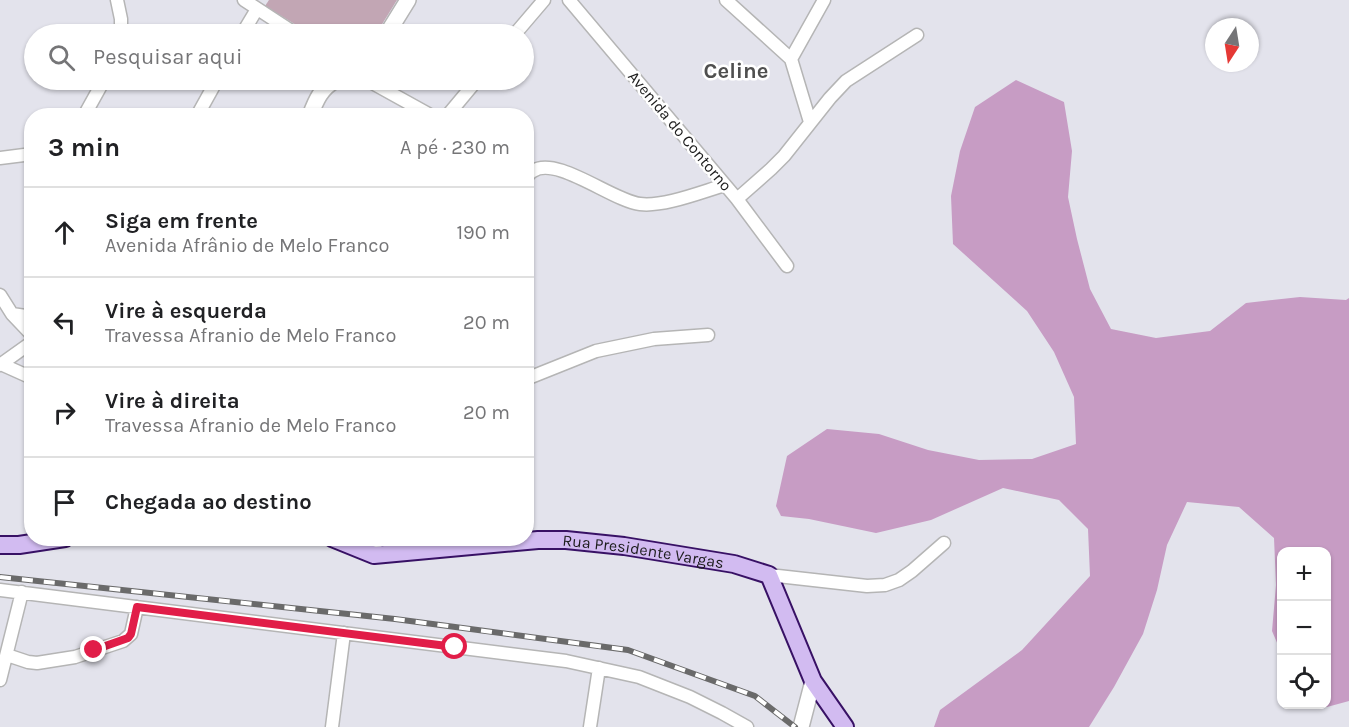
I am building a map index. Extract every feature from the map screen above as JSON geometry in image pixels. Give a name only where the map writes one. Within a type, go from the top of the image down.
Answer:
[{"type":"main road","name":"Rua Presidente Vargas","points":[[534,540],[566,540],[624,546],[734,564],[768,575]]},
{"type":"main road","points":[[0,544],[24,542]]},
{"type":"main road","name":"Rua Presidente Vargas","points":[[375,547],[398,546]]},
{"type":"main road","points":[[768,575],[813,681],[845,727]]},
{"type":"street","points":[[117,0],[120,24]]},
{"type":"street","points":[[244,0],[280,24]]},
{"type":"street","points":[[393,24],[408,0]]},
{"type":"street","points":[[524,24],[544,0]]},
{"type":"street","name":"Avenida do Contorno","points":[[569,0],[737,199],[787,266]]},
{"type":"street","points":[[726,0],[791,59],[810,123]]},
{"type":"street","points":[[791,59],[824,0]]},
{"type":"street","points":[[248,24],[257,9]]},
{"type":"street","points":[[737,199],[784,156],[846,81],[917,35]]},
{"type":"street","points":[[88,108],[98,90]]},
{"type":"street","points":[[201,108],[211,90]]},
{"type":"street","points":[[313,108],[323,90]]},
{"type":"street","points":[[385,90],[418,108]]},
{"type":"street","points":[[454,108],[469,90]]},
{"type":"street","points":[[0,158],[24,155]]},
{"type":"street","points":[[534,170],[542,168],[555,169],[638,204],[673,200],[725,185]]},
{"type":"street","points":[[0,295],[12,314],[24,327]]},
{"type":"street","points":[[12,314],[24,316]]},
{"type":"street","points":[[534,376],[596,351],[654,339],[708,335]]},
{"type":"street","points":[[1,364],[24,348]]},
{"type":"street","points":[[1,364],[24,374]]},
{"type":"street","name":"Rua Presidente Vargas","points":[[768,575],[858,585],[885,585],[912,571],[944,543]]},
{"type":"street","points":[[0,590],[566,661],[639,676],[690,697],[747,727]]},
{"type":"street","points":[[0,681],[22,592]]},
{"type":"street","points":[[7,655],[37,663],[75,657],[123,640],[131,634],[137,607]]},
{"type":"street","points":[[332,727],[344,633]]},
{"type":"street","points":[[590,727],[599,668]]},
{"type":"street","points":[[801,727],[813,681]]},
{"type":"shaded area","points":[[269,0],[397,0],[382,24],[295,24],[265,6]]},
{"type":"shaded area","points":[[1016,80],[1064,102],[1072,151],[1068,197],[1090,289],[1111,329],[1156,338],[1210,331],[1246,303],[1300,297],[1346,300],[1349,298],[1349,701],[1331,706],[1331,547],[1277,547],[1277,643],[1272,631],[1276,585],[1274,538],[1239,507],[1187,502],[1167,545],[1157,590],[1143,634],[1089,727],[934,727],[940,710],[1022,650],[1090,576],[1088,529],[1059,500],[1003,488],[931,520],[876,533],[809,519],[781,516],[776,506],[787,456],[827,429],[879,434],[928,450],[979,460],[1032,459],[1076,444],[1074,397],[1054,352],[1027,311],[953,244],[951,196],[960,151],[975,107]]},
{"type":"railway","points":[[0,577],[395,619],[628,650],[755,696],[795,727]]},
{"type":"district","name":"Celine","points":[[736,71]]},
{"type":"route","points":[[94,650],[128,638],[137,607],[455,647]]}]
